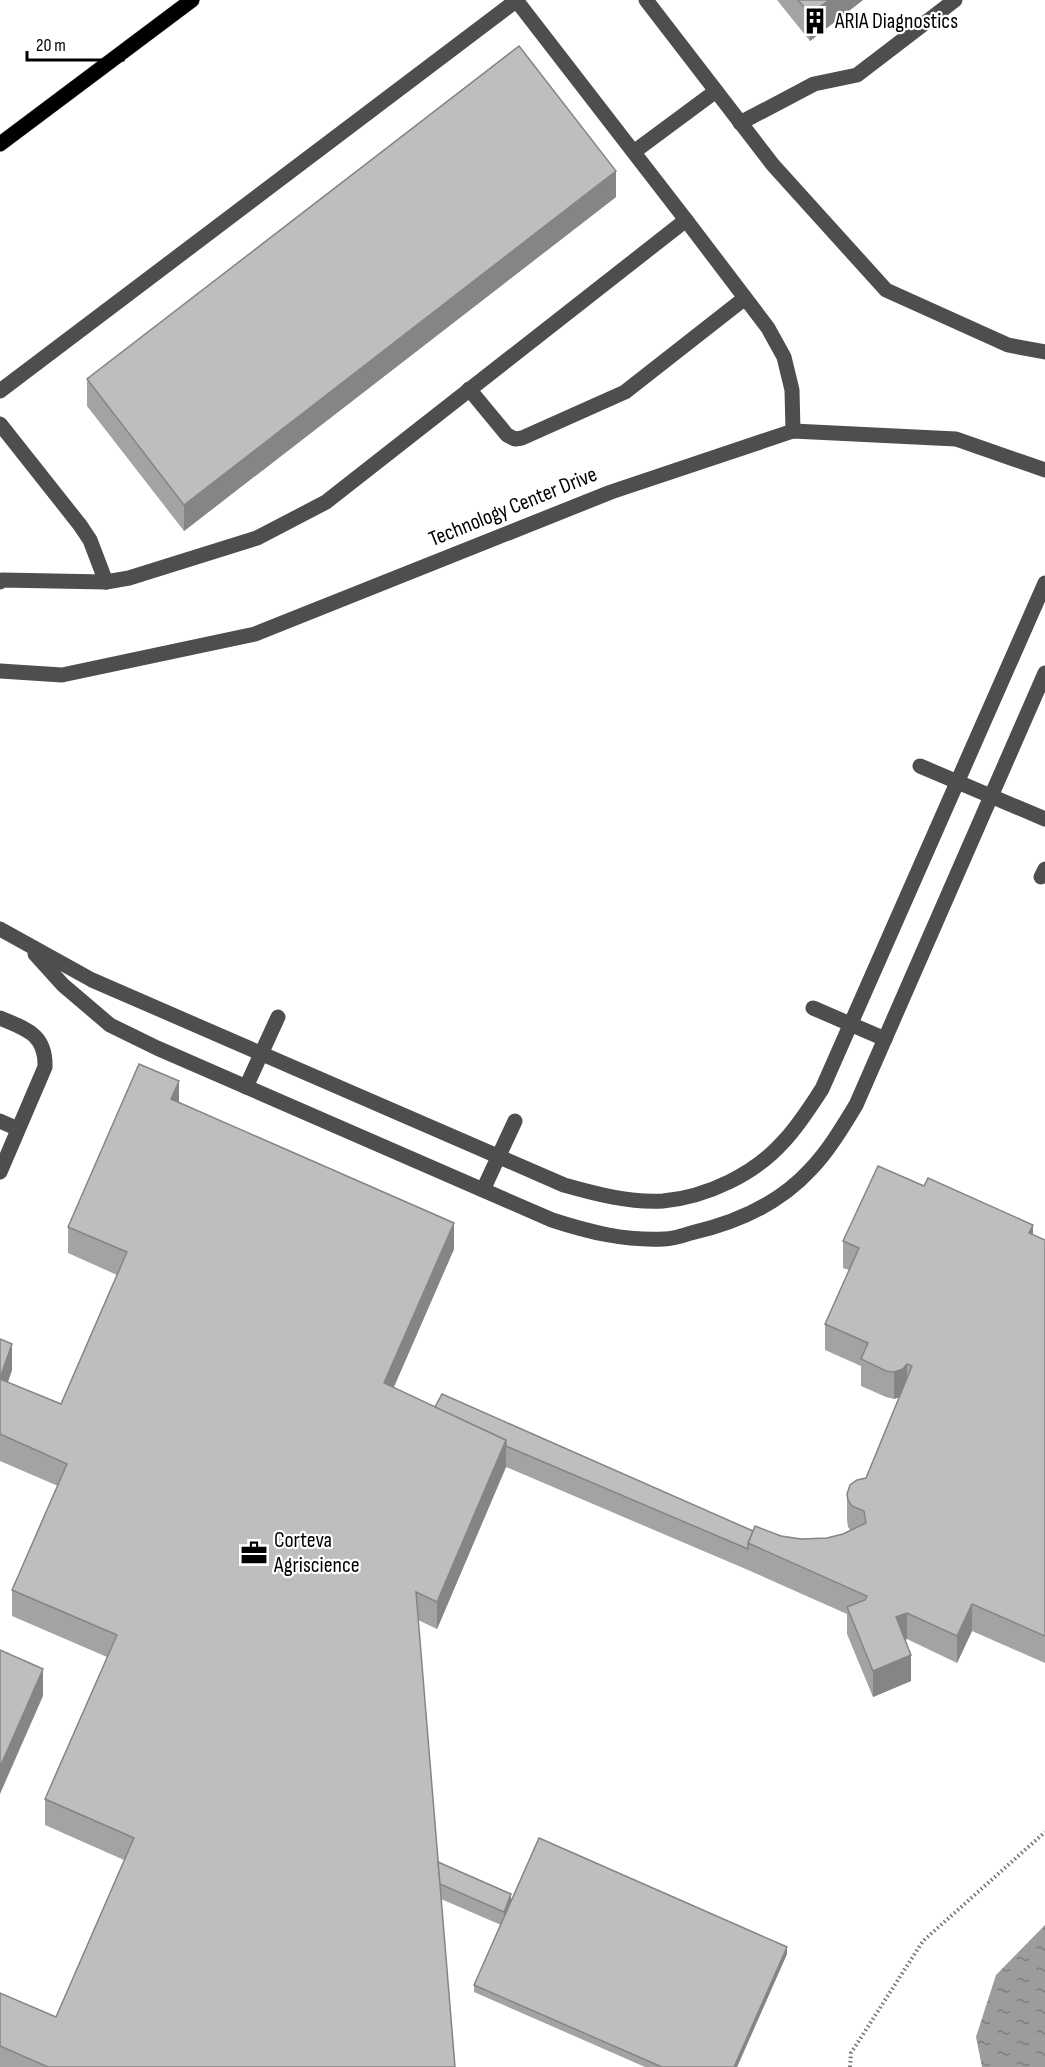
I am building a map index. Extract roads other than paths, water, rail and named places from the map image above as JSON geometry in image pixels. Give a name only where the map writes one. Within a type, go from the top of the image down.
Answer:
[{"type":"main road","points":[[0,144],[192,0]]},
{"type":"street","points":[[0,392],[516,0],[768,328],[784,357],[792,390],[793,430]]},
{"type":"street","points":[[646,0],[773,165],[886,290],[1008,345],[1045,352]]},
{"type":"street","points":[[740,123],[814,84],[857,75],[955,0]]},
{"type":"street","points":[[635,152],[716,91]]},
{"type":"street","points":[[1,580],[106,582],[129,578],[257,538],[326,502],[686,220]]},
{"type":"street","points":[[469,389],[507,435],[515,439],[522,438],[625,392],[745,298]]},
{"type":"street","points":[[0,424],[80,525],[90,540],[106,582]]},
{"type":"street","name":"Technology Center Drive","points":[[0,671],[62,675],[255,634],[611,492],[793,430],[956,439],[1045,470]]},
{"type":"street","points":[[0,929],[92,980],[564,1185],[628,1200],[663,1201],[696,1194],[730,1181],[757,1165],[783,1143],[822,1089],[1045,583]]},
{"type":"street","points":[[27,945],[63,985],[110,1025],[157,1048],[552,1220],[588,1232],[625,1238],[667,1239],[711,1229],[745,1216],[779,1197],[810,1170],[829,1147],[855,1106],[1045,673]]},
{"type":"street","points":[[920,766],[1045,819]]},
{"type":"street","points":[[813,1008],[885,1039]]},
{"type":"street","points":[[246,1087],[278,1017]]},
{"type":"street","points":[[0,1018],[24,1028],[38,1038],[45,1054],[45,1067],[0,1172]]},
{"type":"street","points":[[483,1190],[515,1120]]},
{"type":"street","points":[[0,1122],[18,1129]]},
{"type":"water","points":[[1045,1925],[1045,2067],[982,2067],[976,2037],[996,1975]]},
{"type":"place","name":"ARIA Diagnostics","points":[[815,21]]},
{"type":"place","name":"Corteva Agriscience","points":[[254,1553]]}]
